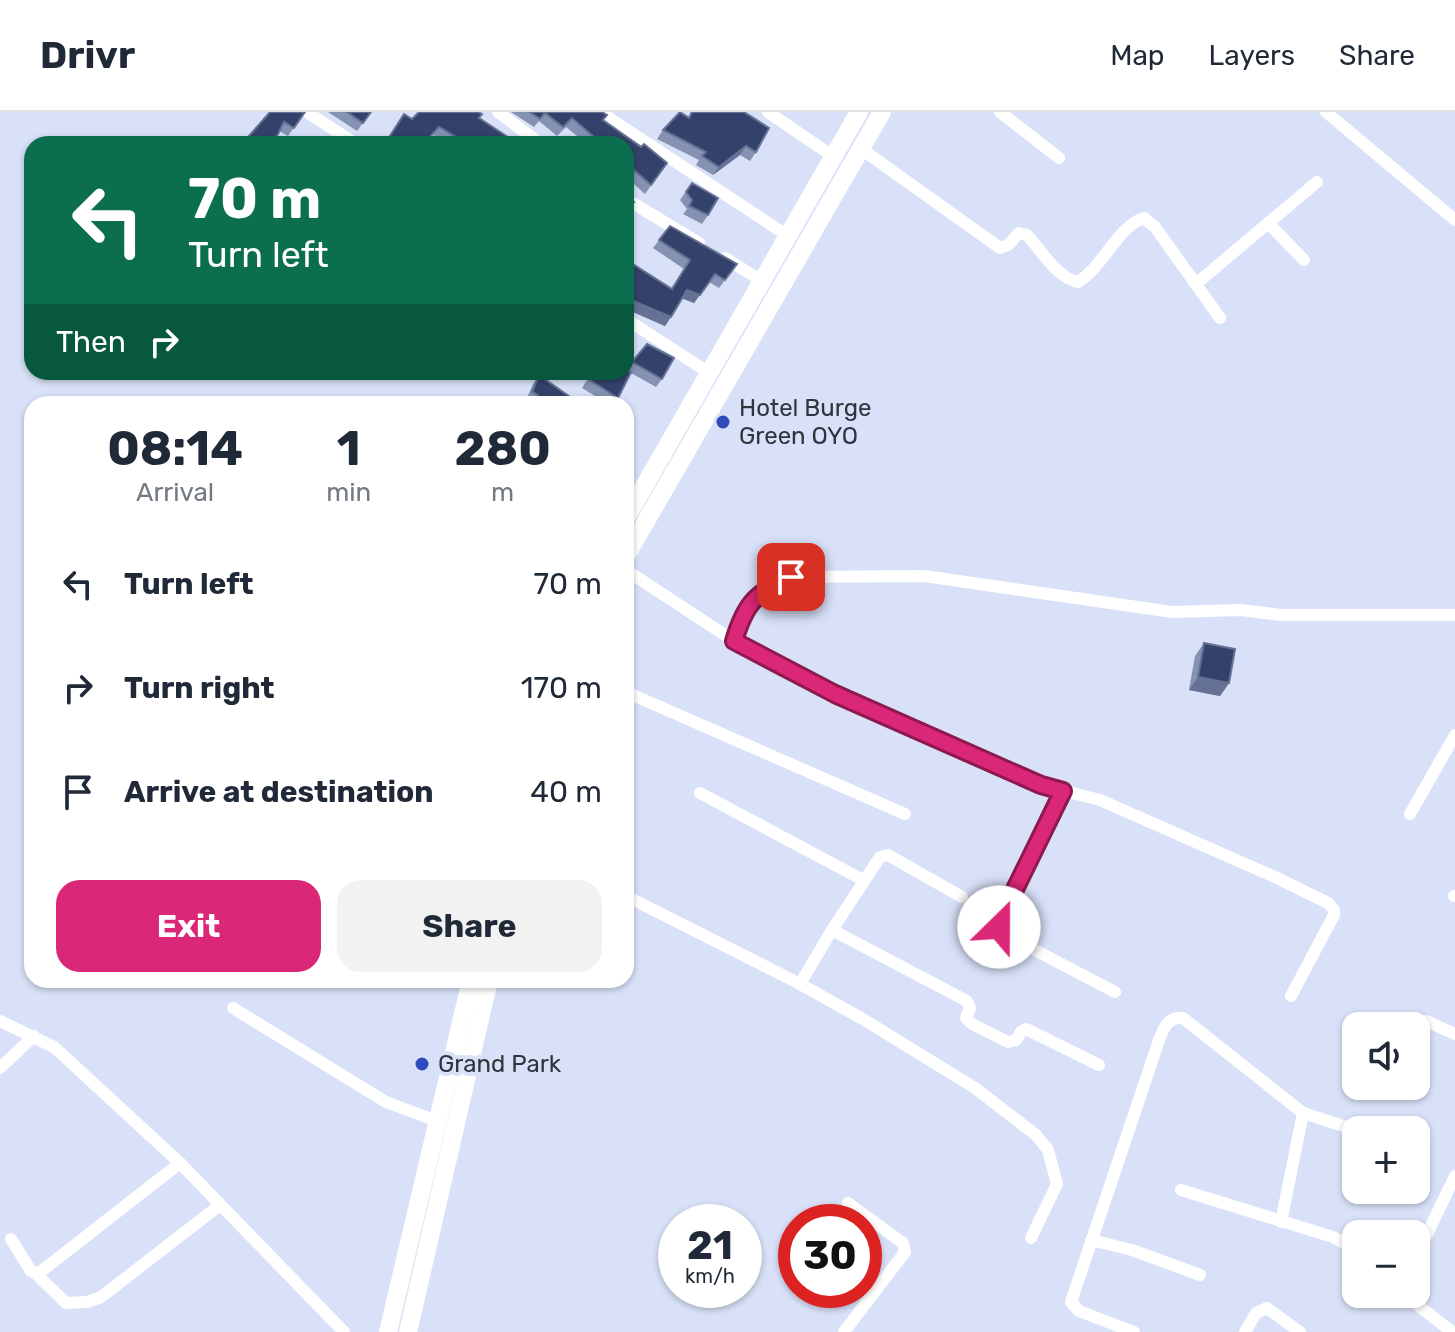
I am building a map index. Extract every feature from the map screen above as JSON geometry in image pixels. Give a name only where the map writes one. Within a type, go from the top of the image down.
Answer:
[{"type":"street","points":[[307,112],[344,136]]},
{"type":"street","points":[[498,112],[530,136]]},
{"type":"street","points":[[600,112],[788,236]]},
{"type":"street","points":[[768,112],[834,157]]},
{"type":"street","points":[[634,503],[859,112]]},
{"type":"street","points":[[634,542],[882,112]]},
{"type":"street","points":[[1000,112],[1059,158]]},
{"type":"street","points":[[1326,112],[1455,220]]},
{"type":"street","points":[[860,148],[1000,248],[1008,245],[1019,233],[1027,235],[1072,281],[1078,282],[1092,271],[1133,224],[1144,218],[1155,227],[1220,318]]},
{"type":"street","points":[[1197,283],[1317,182]]},
{"type":"street","points":[[634,204],[762,281]]},
{"type":"street","points":[[1268,223],[1304,260]]},
{"type":"street","points":[[634,324],[711,374]]},
{"type":"street","points":[[634,575],[734,641],[835,694],[1041,785],[1100,800],[1277,878],[1332,906],[1334,915],[1291,996]]},
{"type":"street","points":[[734,641],[741,616],[752,602],[769,587],[791,577],[924,576],[1172,612],[1240,610],[1281,615],[1455,615]]},
{"type":"street","points":[[634,695],[905,814]]},
{"type":"street","points":[[1410,814],[1455,735]]},
{"type":"street","points":[[1063,791],[999,927],[1004,934],[1115,992]]},
{"type":"street","points":[[700,793],[863,880]]},
{"type":"street","points":[[800,984],[880,857],[888,855],[962,897]]},
{"type":"street","points":[[634,900],[800,984],[975,1088],[1036,1135],[1048,1150],[1057,1184],[1031,1238]]},
{"type":"street","points":[[832,930],[967,1001],[970,1008],[966,1018],[972,1024],[1008,1042],[1016,1040],[1026,1029],[1099,1065]]},
{"type":"street","points":[[388,1332],[469,988]]},
{"type":"street","points":[[408,1332],[487,988]]},
{"type":"street","points":[[233,1008],[386,1102],[437,1121]]},
{"type":"street","points":[[1134,1332],[1074,1308],[1072,1295],[1165,1027],[1176,1017],[1183,1018],[1303,1113],[1342,1126]]},
{"type":"street","points":[[0,1021],[54,1047],[180,1163],[344,1332]]},
{"type":"street","points":[[1430,1023],[1455,1034]]},
{"type":"street","points":[[0,1068],[34,1036]]},
{"type":"street","points":[[1281,1222],[1303,1113]]},
{"type":"street","points":[[35,1273],[39,1273],[180,1163]]},
{"type":"street","points":[[1430,1228],[1455,1176]]},
{"type":"street","points":[[1181,1190],[1342,1242]]},
{"type":"street","points":[[844,1332],[905,1252],[903,1243],[848,1203]]},
{"type":"street","points":[[11,1239],[24,1262],[66,1303],[87,1302],[101,1297],[220,1205]]},
{"type":"street","points":[[1091,1240],[1132,1250],[1200,1275]]},
{"type":"street","points":[[1245,1332],[1256,1313],[1267,1308],[1300,1332]]},
{"type":"street","points":[[1422,1308],[1452,1332]]},
{"type":"building","points":[[270,112],[305,112],[294,128],[284,122],[277,136],[249,136]]},
{"type":"building","points":[[347,112],[371,112],[363,123]]},
{"type":"building","points":[[419,112],[478,112],[482,114],[479,118],[506,136],[454,136],[439,127],[431,136],[390,136],[404,114],[412,119]]},
{"type":"building","points":[[530,112],[602,112],[607,115],[603,120],[626,136],[593,136],[572,118],[563,127],[545,113],[540,119]]},
{"type":"building","points":[[680,112],[689,118],[692,112],[744,112],[769,128],[756,152],[746,146],[719,167],[702,156],[706,152],[663,130]]},
{"type":"building","points":[[634,142],[641,147],[644,144],[667,163],[651,185],[634,170]]},
{"type":"building","points":[[692,183],[718,198],[708,215],[689,206],[692,200],[686,192]]},
{"type":"building","points":[[670,226],[737,264],[725,280],[715,274],[700,295],[687,290],[671,317],[634,301],[634,265],[672,289],[690,260],[659,240]]},
{"type":"building","points":[[647,344],[674,358],[662,379],[634,363]]},
{"type":"building","points":[[537,380],[546,380],[569,396],[538,396],[532,392]]},
{"type":"building","points":[[590,380],[627,380],[619,396]]},
{"type":"building","points":[[1204,643],[1235,649],[1229,683],[1198,677]]},
{"type":"place","name":"Hotel Burge Green OYO","points":[[723,422]]},
{"type":"place","name":"Grand Park","points":[[422,1064]]},
{"type":"route","points":[[791,577],[769,587],[752,602],[741,616],[734,641],[835,694],[1041,785],[1063,791],[999,927]]}]
